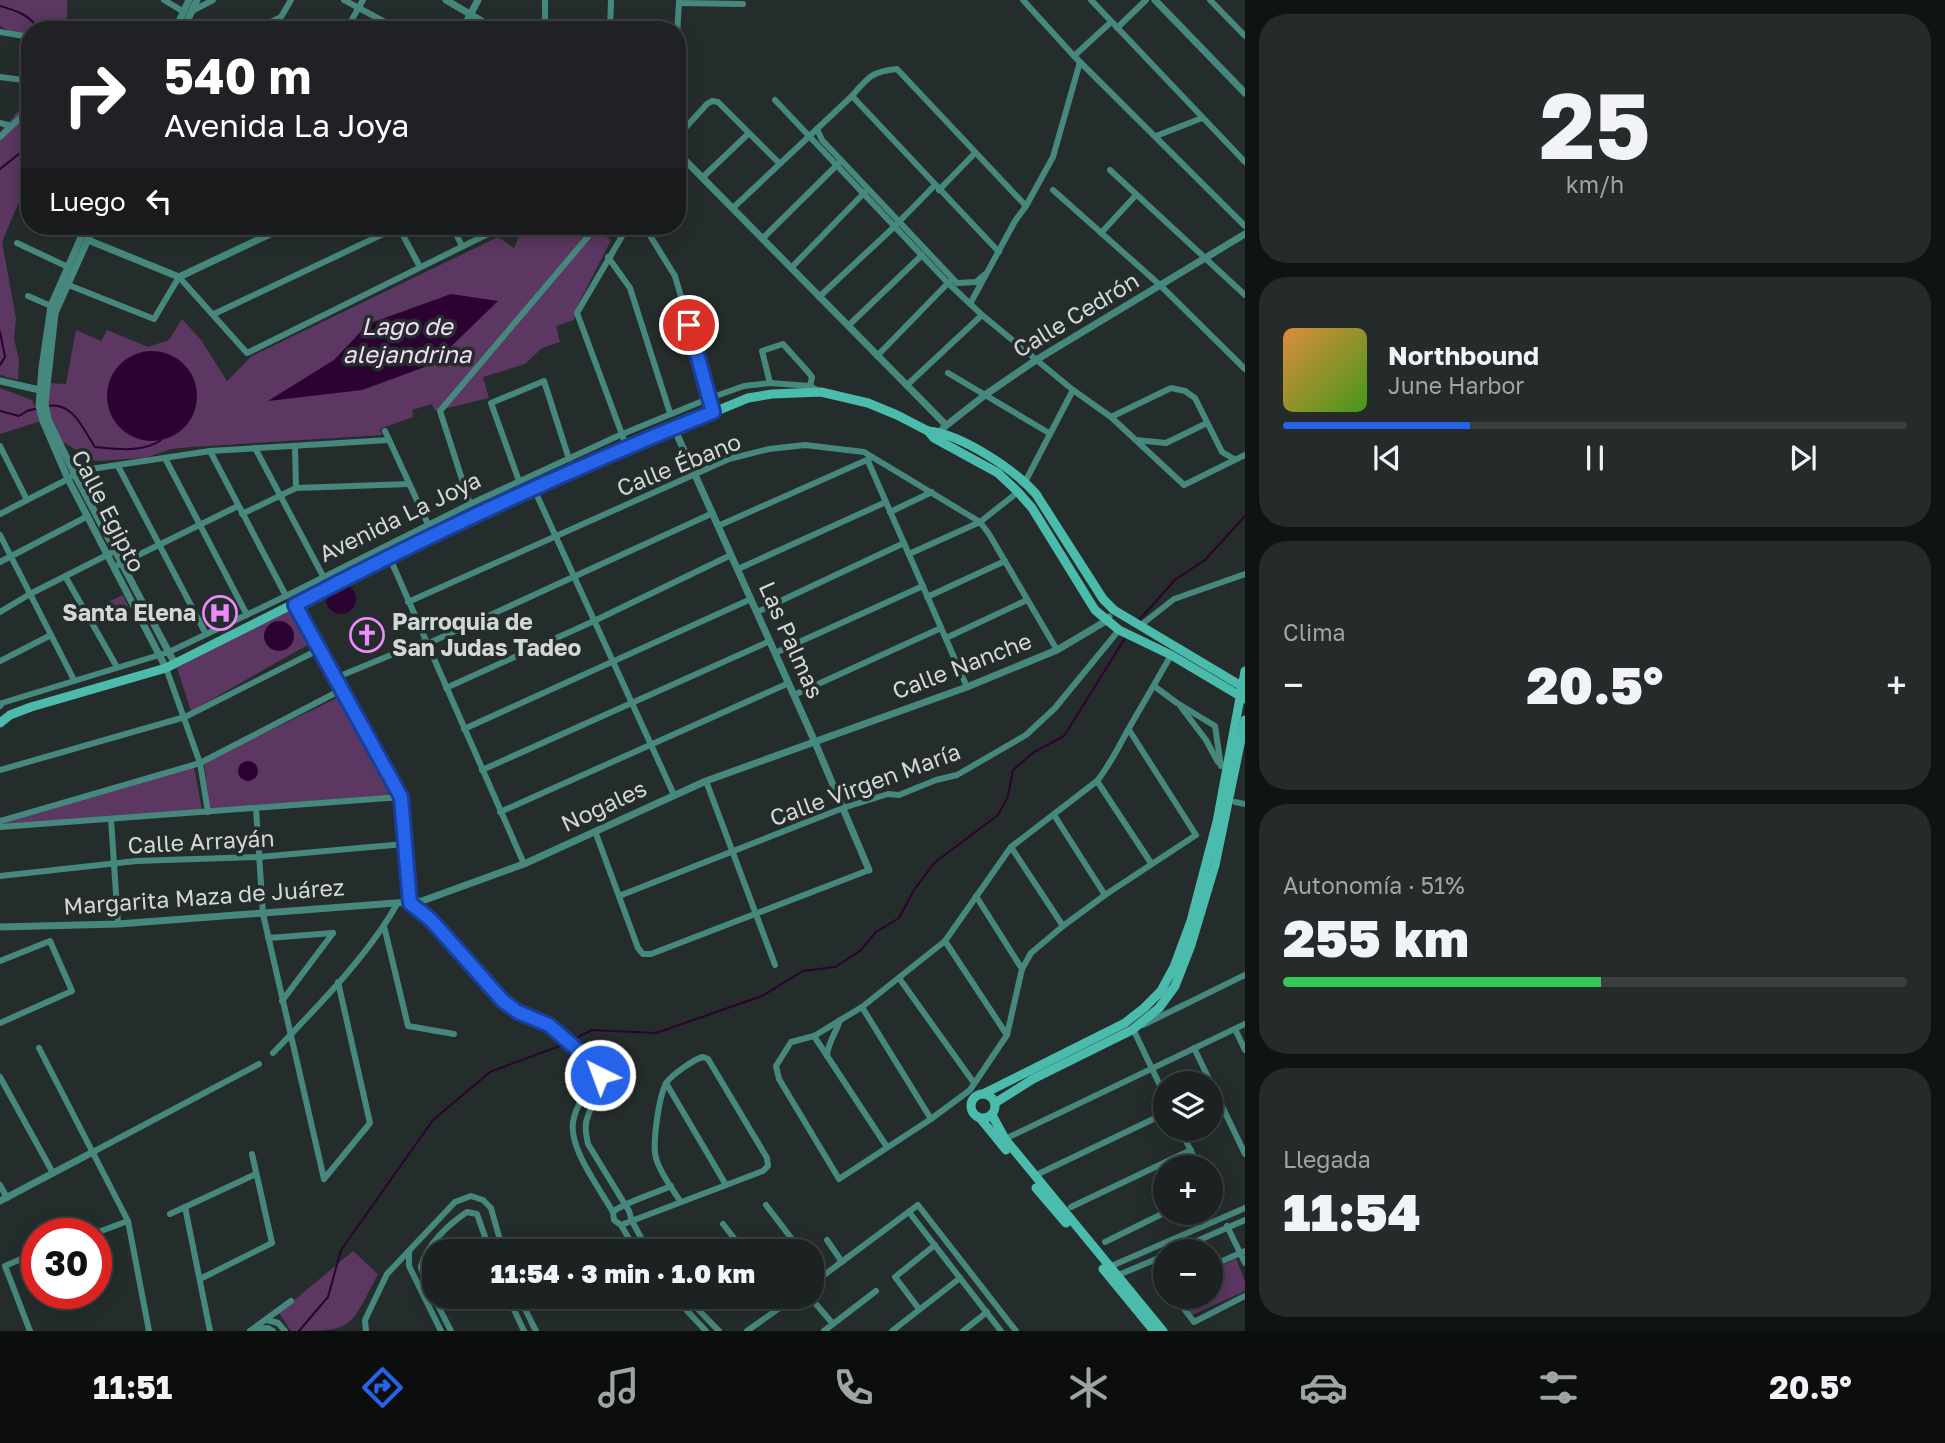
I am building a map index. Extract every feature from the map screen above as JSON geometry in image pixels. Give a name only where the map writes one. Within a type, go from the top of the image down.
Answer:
[{"type":"main road","name":"Avenida La Joya","points":[[0,723],[10,715],[31,707],[171,666],[433,535],[713,412],[748,398],[821,392],[868,403],[937,432],[987,455],[1025,482],[1103,598],[1114,610],[1243,692]]},
{"type":"main road","name":"Avenida La Joya","points":[[937,432],[998,473],[1018,492],[1032,508],[1095,610],[1106,621],[1243,692]]},
{"type":"main road","points":[[1154,1331],[981,1118],[974,1114],[971,1107],[973,1100],[983,1094],[1125,1023],[1161,990],[1174,967],[1208,861],[1245,671]]},
{"type":"main road","points":[[1163,1331],[1034,1176],[1005,1139],[992,1115],[995,1103],[1033,1079],[1132,1030],[1159,1008],[1175,986],[1191,945],[1215,864],[1245,720]]},
{"type":"main road","points":[[983,1094],[995,1103]]},
{"type":"main road","points":[[981,1118],[992,1115]]},
{"type":"street","points":[[164,0],[188,11],[213,0]]},
{"type":"street","points":[[185,21],[189,0]]},
{"type":"street","points":[[182,21],[197,0]]},
{"type":"street","points":[[273,21],[281,17],[291,0]]},
{"type":"street","points":[[344,0],[383,21]]},
{"type":"street","points":[[351,21],[363,0]]},
{"type":"street","points":[[446,0],[481,21]]},
{"type":"street","points":[[466,21],[478,0]]},
{"type":"street","points":[[545,0],[545,21]]},
{"type":"street","points":[[610,21],[611,0]]},
{"type":"street","points":[[1023,0],[1074,56],[1245,226]]},
{"type":"street","points":[[1091,0],[1245,162]]},
{"type":"street","points":[[1117,28],[1146,0]]},
{"type":"street","points":[[1155,0],[1244,89]]},
{"type":"street","points":[[1210,0],[1245,36]]},
{"type":"street","points":[[678,21],[679,1],[743,4]]},
{"type":"street","points":[[1074,56],[1111,22]]},
{"type":"street","points":[[0,32],[21,37]]},
{"type":"street","points":[[970,304],[1053,157],[1080,62]]},
{"type":"street","points":[[734,207],[863,83],[879,71],[897,69],[1026,206]]},
{"type":"street","points":[[0,77],[21,80]]},
{"type":"street","points":[[852,96],[999,252]]},
{"type":"street","points":[[775,100],[808,137],[866,191],[970,304],[1073,390],[1111,417],[1184,485],[1245,455]]},
{"type":"street","points":[[686,128],[712,101],[718,102],[779,163]]},
{"type":"street","points":[[0,137],[21,117]]},
{"type":"street","points":[[1156,136],[1202,118]]},
{"type":"street","points":[[0,123],[12,126]]},
{"type":"street","points":[[817,128],[822,140],[839,163]]},
{"type":"street","points":[[703,177],[748,134]]},
{"type":"street","points":[[819,297],[975,153]]},
{"type":"street","points":[[686,161],[907,385],[937,432]]},
{"type":"street","points":[[763,238],[839,163]]},
{"type":"street","points":[[1110,170],[1245,296]]},
{"type":"street","points":[[1053,190],[1161,286],[1245,369]]},
{"type":"street","points":[[792,267],[866,191]]},
{"type":"street","points":[[1101,233],[1136,195]]},
{"type":"street","name":"Calle Cedrón","points":[[937,432],[1036,359],[1245,234]]},
{"type":"street","points":[[43,391],[51,306],[83,235]]},
{"type":"street","points":[[43,391],[55,313],[88,240],[88,235]]},
{"type":"street","points":[[66,284],[154,319],[179,277],[268,235]]},
{"type":"street","points":[[214,314],[379,235]]},
{"type":"street","points":[[403,235],[420,267]]},
{"type":"street","points":[[457,235],[463,246]]},
{"type":"street","points":[[88,240],[179,277],[247,353],[485,235]]},
{"type":"street","points":[[470,504],[440,411],[589,235]]},
{"type":"street","points":[[622,235],[577,313],[626,448]]},
{"type":"street","points":[[650,235],[675,276],[713,412]]},
{"type":"street","points":[[17,243],[68,267]]},
{"type":"street","points":[[848,326],[924,253]]},
{"type":"street","points":[[608,257],[630,288],[670,413]]},
{"type":"street","points":[[950,281],[976,282],[988,271]]},
{"type":"street","points":[[877,356],[950,281]]},
{"type":"street","points":[[28,296],[51,306]]},
{"type":"street","points":[[907,385],[982,315]]},
{"type":"street","points":[[770,383],[762,351],[783,344],[812,377],[810,386]]},
{"type":"street","points":[[948,373],[1049,433]]},
{"type":"street","points":[[0,381],[43,391]]},
{"type":"street","points":[[519,481],[491,403],[544,381],[569,459]]},
{"type":"street","name":"Avenida La Joya","points":[[1,703],[169,652],[427,524],[670,413],[744,386],[770,383],[810,386],[821,392]]},
{"type":"street","points":[[1111,417],[1171,388],[1185,390],[1195,398],[1222,452],[1234,459]]},
{"type":"street","points":[[1025,482],[1073,390]]},
{"type":"street","name":"Calle Egipto","points":[[43,391],[45,420],[88,516],[111,553]]},
{"type":"street","points":[[1136,440],[1166,443],[1207,423]]},
{"type":"street","name":"Las Palmas","points":[[674,428],[789,683],[869,870]]},
{"type":"street","points":[[385,430],[433,535]]},
{"type":"street","points":[[0,514],[71,476],[118,466],[210,452],[389,440]]},
{"type":"street","name":"Calle Ébano","points":[[408,602],[729,459],[769,449],[805,445],[851,449],[933,492],[980,522],[1057,650]]},
{"type":"street","points":[[0,446],[27,500]]},
{"type":"street","points":[[295,447],[296,488]]},
{"type":"street","points":[[256,448],[323,576]]},
{"type":"street","points":[[210,452],[286,596]]},
{"type":"street","points":[[164,458],[247,615]]},
{"type":"street","points":[[718,526],[870,458],[890,512],[967,687]]},
{"type":"street","points":[[118,466],[206,634]]},
{"type":"street","name":"Calle Egipto","points":[[71,476],[118,566],[169,652],[171,666]]},
{"type":"street","points":[[242,513],[296,488],[409,484]]},
{"type":"street","points":[[534,489],[674,795]]},
{"type":"street","points":[[890,512],[933,492]]},
{"type":"street","points":[[909,554],[980,522],[1018,492]]},
{"type":"street","points":[[738,569],[886,502]]},
{"type":"street","points":[[118,566],[238,506]]},
{"type":"street","points":[[335,678],[426,643],[713,513]]},
{"type":"street","points":[[0,562],[88,516]]},
{"type":"street","points":[[0,535],[74,680]]},
{"type":"street","points":[[757,612],[904,543]]},
{"type":"street","points":[[0,612],[111,553]]},
{"type":"street","points":[[446,688],[731,555]]},
{"type":"street","points":[[389,556],[524,864]]},
{"type":"street","points":[[927,597],[1005,561]]},
{"type":"street","name":"Calle Egipto","points":[[118,566],[160,655],[171,666]]},
{"type":"street","points":[[1138,623],[1174,599],[1245,574]]},
{"type":"street","points":[[65,576],[117,667]]},
{"type":"street","points":[[775,653],[923,586]]},
{"type":"street","points":[[464,729],[751,598]]},
{"type":"street","points":[[946,638],[1027,600]]},
{"type":"street","points":[[295,605],[401,797],[410,903],[431,920],[503,1001],[518,1012],[553,1028],[584,1055],[600,1075],[600,1085],[587,1117],[585,1132],[588,1144],[629,1211],[642,1239]]},
{"type":"street","name":"Calle Nanche","points":[[814,740],[967,687],[1057,650],[1106,621],[1114,610]]},
{"type":"street","points":[[794,695],[941,628]]},
{"type":"street","name":"Calle Virgen María","points":[[619,897],[843,808],[888,794],[899,795],[936,780],[957,775],[1026,735],[1125,633]]},
{"type":"street","points":[[0,661],[51,635]]},
{"type":"street","points":[[482,770],[770,641]]},
{"type":"street","points":[[0,770],[185,717],[320,649]]},
{"type":"street","points":[[1129,730],[1196,835],[1105,895],[1031,953],[1022,970],[1007,1035],[970,1090],[839,1179],[779,1079],[776,1066],[791,1042],[814,1036],[862,1007],[945,942],[1011,847],[1097,781],[1107,769],[1171,655]]},
{"type":"street","points":[[171,666],[200,763],[208,812]]},
{"type":"street","points":[[500,812],[789,683]]},
{"type":"street","points":[[1154,686],[1215,726],[1221,766],[1206,740],[1177,703]]},
{"type":"street","points":[[0,821],[200,763],[341,690]]},
{"type":"street","name":"Nogales","points":[[410,903],[436,897],[524,864],[706,781],[814,740]]},
{"type":"street","points":[[706,781],[775,965]]},
{"type":"street","points":[[1097,781],[1151,863]]},
{"type":"street","points":[[0,827],[401,797]]},
{"type":"street","points":[[1235,802],[1245,804]]},
{"type":"street","points":[[256,809],[263,914],[324,1179],[370,1123],[338,982]]},
{"type":"street","points":[[1054,815],[1105,895]]},
{"type":"street","points":[[111,818],[118,924]]},
{"type":"street","points":[[595,831],[638,948],[643,954],[651,954],[757,915],[869,870]]},
{"type":"street","name":"Calle Arrayán","points":[[0,876],[136,861],[259,857],[404,844]]},
{"type":"street","points":[[1011,847],[1063,926]]},
{"type":"street","points":[[976,896],[1022,970]]},
{"type":"street","name":"Margarita Maza de Juárez","points":[[0,927],[118,924],[410,903]]},
{"type":"street","points":[[273,1053],[338,982],[384,926],[397,904]]},
{"type":"street","points":[[384,926],[408,1026],[454,1034]]},
{"type":"street","points":[[268,938],[333,933],[282,1001]]},
{"type":"street","points":[[0,961],[50,941],[72,991],[0,1023]]},
{"type":"street","points":[[945,942],[1007,1035]]},
{"type":"street","points":[[1152,1070],[1132,1030],[1245,975]]},
{"type":"street","points":[[900,978],[974,1083]]},
{"type":"street","points":[[862,1007],[931,1119]]},
{"type":"street","points":[[827,1056],[828,1044],[838,1029],[840,1020]]},
{"type":"street","points":[[1005,1139],[1245,1024]]},
{"type":"street","points":[[1235,1029],[1245,1050]]},
{"type":"street","points":[[814,1036],[887,1147]]},
{"type":"street","points":[[38,1048],[128,1221],[149,1331]]},
{"type":"street","points":[[1194,1048],[1245,1154]]},
{"type":"street","points":[[584,1055],[592,1074],[591,1082],[576,1112],[574,1137],[580,1156],[613,1212],[614,1220],[621,1225],[629,1239]]},
{"type":"street","points":[[621,1225],[763,1171],[768,1166],[767,1158],[708,1059],[703,1057],[696,1058],[666,1083],[654,1130],[656,1160],[680,1201]]},
{"type":"street","points":[[0,1185],[3,1200],[258,1064]]},
{"type":"street","points":[[0,1077],[52,1173]]},
{"type":"street","points":[[666,1083],[726,1185]]},
{"type":"street","points":[[1034,1176],[1153,1119]]},
{"type":"street","points":[[1187,1141],[1193,1155]]},
{"type":"street","points":[[1071,1207],[1191,1150]]},
{"type":"street","points":[[200,1279],[272,1243],[252,1154]]},
{"type":"street","points":[[170,1214],[256,1174]]},
{"type":"street","points":[[613,1212],[618,1207],[671,1186]]},
{"type":"street","points":[[366,1331],[365,1320],[369,1308],[391,1268],[455,1202],[476,1196],[483,1199],[491,1208],[500,1239]]},
{"type":"street","points":[[648,1197],[653,1211]]},
{"type":"street","points":[[467,1212],[468,1198]]},
{"type":"street","points":[[477,1214],[483,1199]]},
{"type":"street","points":[[766,1205],[792,1239]]},
{"type":"street","points":[[824,1275],[918,1205],[1016,1331]]},
{"type":"street","points":[[185,1207],[210,1331]]},
{"type":"street","points":[[1109,1267],[1245,1208]]},
{"type":"street","points":[[439,1239],[457,1218],[467,1212],[477,1214]]},
{"type":"street","points":[[909,1212],[1001,1331]]},
{"type":"street","points":[[477,1214],[486,1239]]},
{"type":"street","points":[[1105,1242],[1153,1218]]},
{"type":"street","points":[[1224,1218],[1243,1252],[1245,1263]]},
{"type":"street","points":[[1202,1239],[1245,1220]]},
{"type":"street","points":[[112,1227],[128,1221]]},
{"type":"street","points":[[723,1224],[735,1239]]},
{"type":"street","points":[[827,1240],[842,1262]]},
{"type":"street","points":[[919,1309],[895,1276],[935,1245]]},
{"type":"street","points":[[409,1251],[419,1253],[422,1257]]},
{"type":"street","points":[[409,1251],[409,1266],[441,1331]]},
{"type":"street","points":[[1223,1261],[1243,1252]]},
{"type":"street","points":[[21,1259],[5,1266],[21,1308]]},
{"type":"street","points":[[1116,1276],[1153,1260]]},
{"type":"street","points":[[422,1262],[425,1280],[451,1331]]},
{"type":"street","points":[[391,1268],[421,1266]]},
{"type":"street","points":[[892,1331],[960,1278]]},
{"type":"street","points":[[824,1331],[876,1292]]},
{"type":"street","points":[[1223,1307],[1245,1296]]},
{"type":"street","points":[[269,1326],[291,1301]]},
{"type":"street","points":[[22,1309],[30,1331]]},
{"type":"street","points":[[514,1309],[524,1331]]},
{"type":"street","points":[[525,1309],[536,1331]]},
{"type":"street","points":[[685,1309],[706,1331]]},
{"type":"street","points":[[698,1309],[719,1331]]},
{"type":"street","points":[[747,1331],[778,1309]]},
{"type":"street","points":[[820,1309],[833,1324]]},
{"type":"street","points":[[1184,1309],[1194,1322],[1220,1309]]},
{"type":"street","points":[[963,1331],[987,1312]]},
{"type":"street","points":[[252,1330],[278,1323],[285,1331]]},
{"type":"shaded area","points":[[0,0],[67,0],[67,21],[21,21],[21,37],[0,26]]},
{"type":"shaded area","points":[[21,108],[21,197],[2,242],[16,318],[14,339],[19,359],[18,380],[0,375],[0,132]]},
{"type":"shaded area","points":[[520,235],[602,235],[611,240],[578,305],[574,320],[556,326],[560,342],[542,348],[525,364],[483,377],[489,398],[435,411],[432,404],[412,410],[413,417],[380,429],[382,435],[192,447],[171,449],[145,458],[95,461],[63,442],[50,415],[48,383],[66,384],[76,330],[101,341],[107,330],[148,347],[169,340],[182,319],[201,340],[227,381],[252,356],[498,237],[514,248]]},
{"type":"shaded area","points":[[0,388],[32,400],[41,421],[0,434]]},
{"type":"shaded area","points":[[123,595],[129,608],[114,615],[108,602]]},
{"type":"shaded area","points":[[292,608],[311,643],[191,711],[177,668]]},
{"type":"shaded area","points":[[339,697],[399,797],[210,809],[204,763]]},
{"type":"shaded area","points":[[194,767],[202,810],[0,825],[0,823]]},
{"type":"shaded area","points":[[353,1251],[378,1274],[355,1316],[348,1323],[328,1330],[291,1331],[279,1313]]},
{"type":"shaded area","points":[[1236,1259],[1245,1281],[1245,1291],[1223,1301],[1223,1265]]},
{"type":"shaded area","points":[[1187,1309],[1205,1309],[1192,1315]]},
{"type":"water","name":"Lago de alejandrina","points":[[451,294],[498,301],[433,364],[362,390],[268,401],[334,360],[368,324]]},
{"type":"water","points":[[143,351],[161,351],[177,358],[190,371],[197,387],[197,405],[190,421],[177,434],[161,441],[143,441],[127,434],[114,421],[107,405],[107,387],[114,371],[127,358]]},
{"type":"water","points":[[341,584],[352,588],[356,599],[352,610],[341,614],[330,610],[326,599],[330,588]]},
{"type":"water","points":[[279,621],[290,625],[294,636],[290,647],[279,651],[268,647],[264,636],[268,625]]},
{"type":"water","points":[[248,761],[255,764],[258,771],[255,778],[248,781],[241,778],[238,771],[241,764]]},
{"type":"waterway","points":[[0,6],[17,11],[31,21]]},
{"type":"waterway","points":[[0,169],[21,152]]},
{"type":"waterway","points":[[0,332],[5,357],[0,365]]},
{"type":"waterway","points":[[47,406],[64,408],[70,412],[95,447],[138,448],[161,440]]},
{"type":"waterway","points":[[0,411],[19,416],[38,408]]},
{"type":"waterway","points":[[1139,620],[1176,579],[1205,560],[1245,516]]},
{"type":"waterway","points":[[570,1041],[592,1030],[656,1033],[762,996],[803,971],[835,967],[860,951],[876,932],[899,918],[914,890],[934,863],[998,815],[1008,796],[1013,770],[1034,752],[1064,736],[1125,638]]},
{"type":"waterway","points":[[299,1331],[328,1297],[341,1250],[433,1120],[490,1072],[565,1044]]},
{"type":"place","name":"Santa Elena","points":[[220,613]]},
{"type":"place","name":"Parroquia de San Judas Tadeo","points":[[367,635]]},
{"type":"route","points":[[600,1075],[587,1058],[549,1025],[518,1012],[503,1001],[431,920],[410,903],[401,797],[295,605],[411,545],[603,458],[713,412],[689,325]]}]
